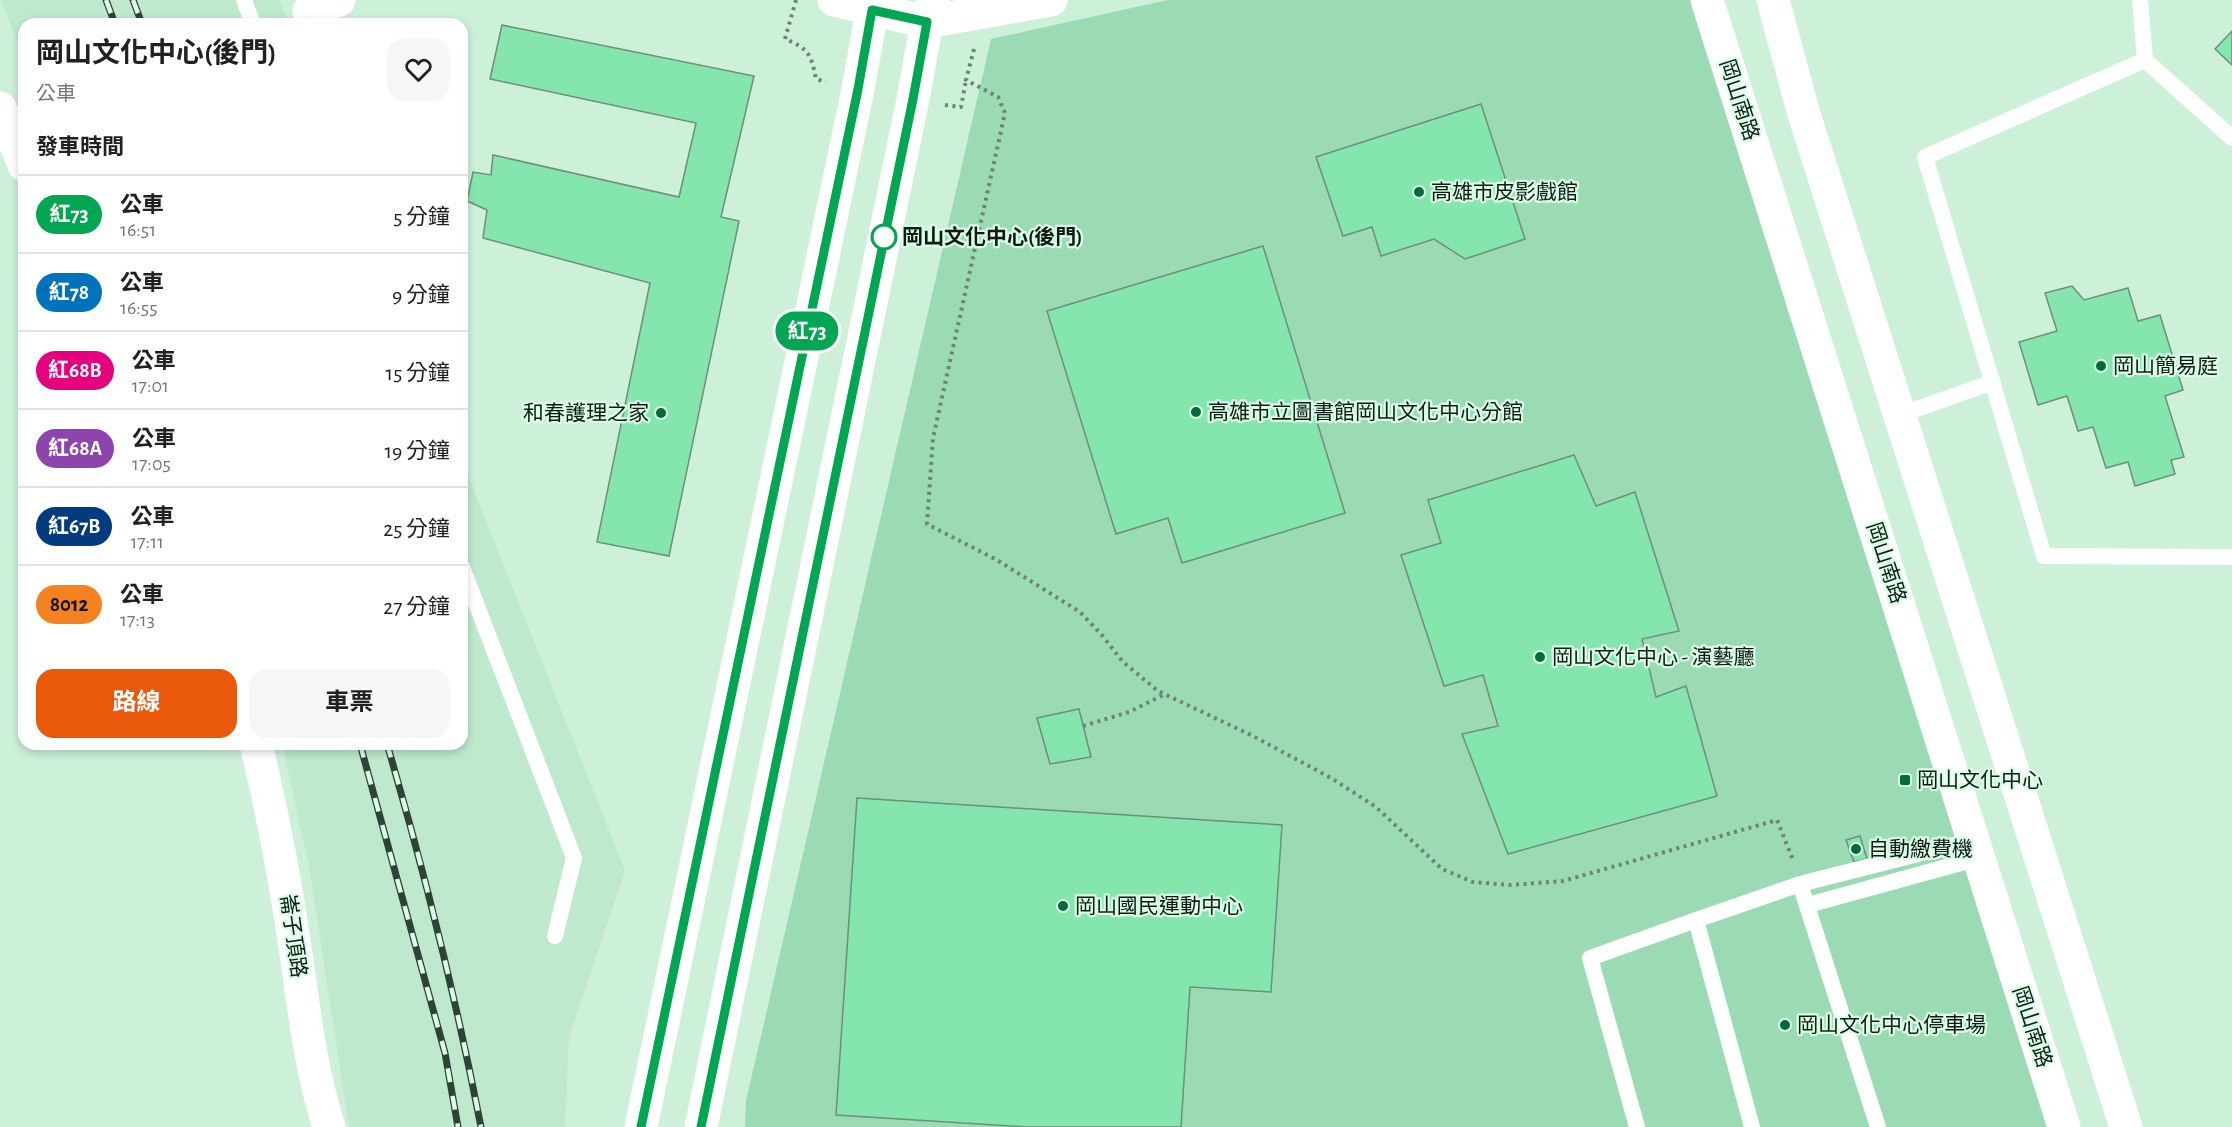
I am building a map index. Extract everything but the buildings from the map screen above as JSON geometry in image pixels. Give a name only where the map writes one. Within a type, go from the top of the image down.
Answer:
[{"type":"street","points":[[834,0],[930,11],[983,12],[1051,0]]},
{"type":"street","name":"岡山南路","points":[[1707,0],[2064,1127]]},
{"type":"street","points":[[1773,0],[1803,111],[2126,1127]]},
{"type":"street","points":[[641,1127],[855,101],[873,5]]},
{"type":"street","points":[[701,1127],[930,11]]},
{"type":"street","points":[[0,108],[18,151]]},
{"type":"street","name":"崙子頂路","points":[[257,750],[282,864],[309,1051],[329,1127]]},
{"type":"lane","points":[[244,0],[251,18]]},
{"type":"lane","points":[[2140,0],[2145,60],[2232,138]]},
{"type":"lane","points":[[2145,60],[1925,157],[2044,556],[2232,557]]},
{"type":"lane","points":[[1900,415],[1993,382]]},
{"type":"lane","points":[[468,583],[574,858],[555,936]]},
{"type":"lane","points":[[1637,1127],[1590,958],[1800,884],[1976,849]]},
{"type":"lane","points":[[1808,905],[1976,849]]},
{"type":"lane","points":[[1800,884],[1878,1127]]},
{"type":"lane","points":[[1696,920],[1752,1127]]},
{"type":"path","points":[[983,12],[966,80],[998,97],[1005,113],[933,438],[927,524],[997,560],[1080,612],[1124,662],[1164,694],[1253,736],[1331,778],[1376,807],[1442,870],[1473,882],[1509,885],[1563,881],[1777,820],[1792,855],[1800,884]]},
{"type":"path","points":[[1083,726],[1129,712],[1164,694]]},
{"type":"shaded area","points":[[1,0],[280,0],[287,18],[18,18],[18,44]]},
{"type":"shaded area","points":[[1168,0],[1707,0],[2060,1127],[745,1127],[746,1101],[991,39]]},
{"type":"shaded area","points":[[468,475],[625,871],[569,1037],[565,1127],[349,1127],[309,866],[283,750],[468,750]]},
{"type":"railway","points":[[106,0],[113,18]]},
{"type":"railway","points":[[133,0],[140,18]]},
{"type":"railway","points":[[362,750],[445,1053],[458,1127]]},
{"type":"railway","points":[[389,750],[438,934],[481,1127]]},
{"type":"bus line","name":"紅73","points":[[641,1127],[858,89],[872,10],[927,22],[701,1127]]},
{"type":"place","name":"高雄市皮影戲館","points":[[1419,192]]},
{"type":"place","name":"岡山文化中心(後門)","points":[[884,237]]},
{"type":"place","name":"岡山簡易庭","points":[[2101,366]]},
{"type":"place","name":"高雄市立圖書館岡山文化中心分館","points":[[1196,412]]},
{"type":"place","name":"和春護理之家","points":[[661,413]]},
{"type":"place","name":"岡山文化中心 - 演藝廳","points":[[1540,657]]},
{"type":"place","name":"岡山文化中心","points":[[1905,780]]},
{"type":"place","name":"自動繳費機","points":[[1856,849]]},
{"type":"place","name":"岡山國民運動中心","points":[[1063,906]]},
{"type":"place","name":"岡山文化中心停車場","points":[[1785,1025]]}]
